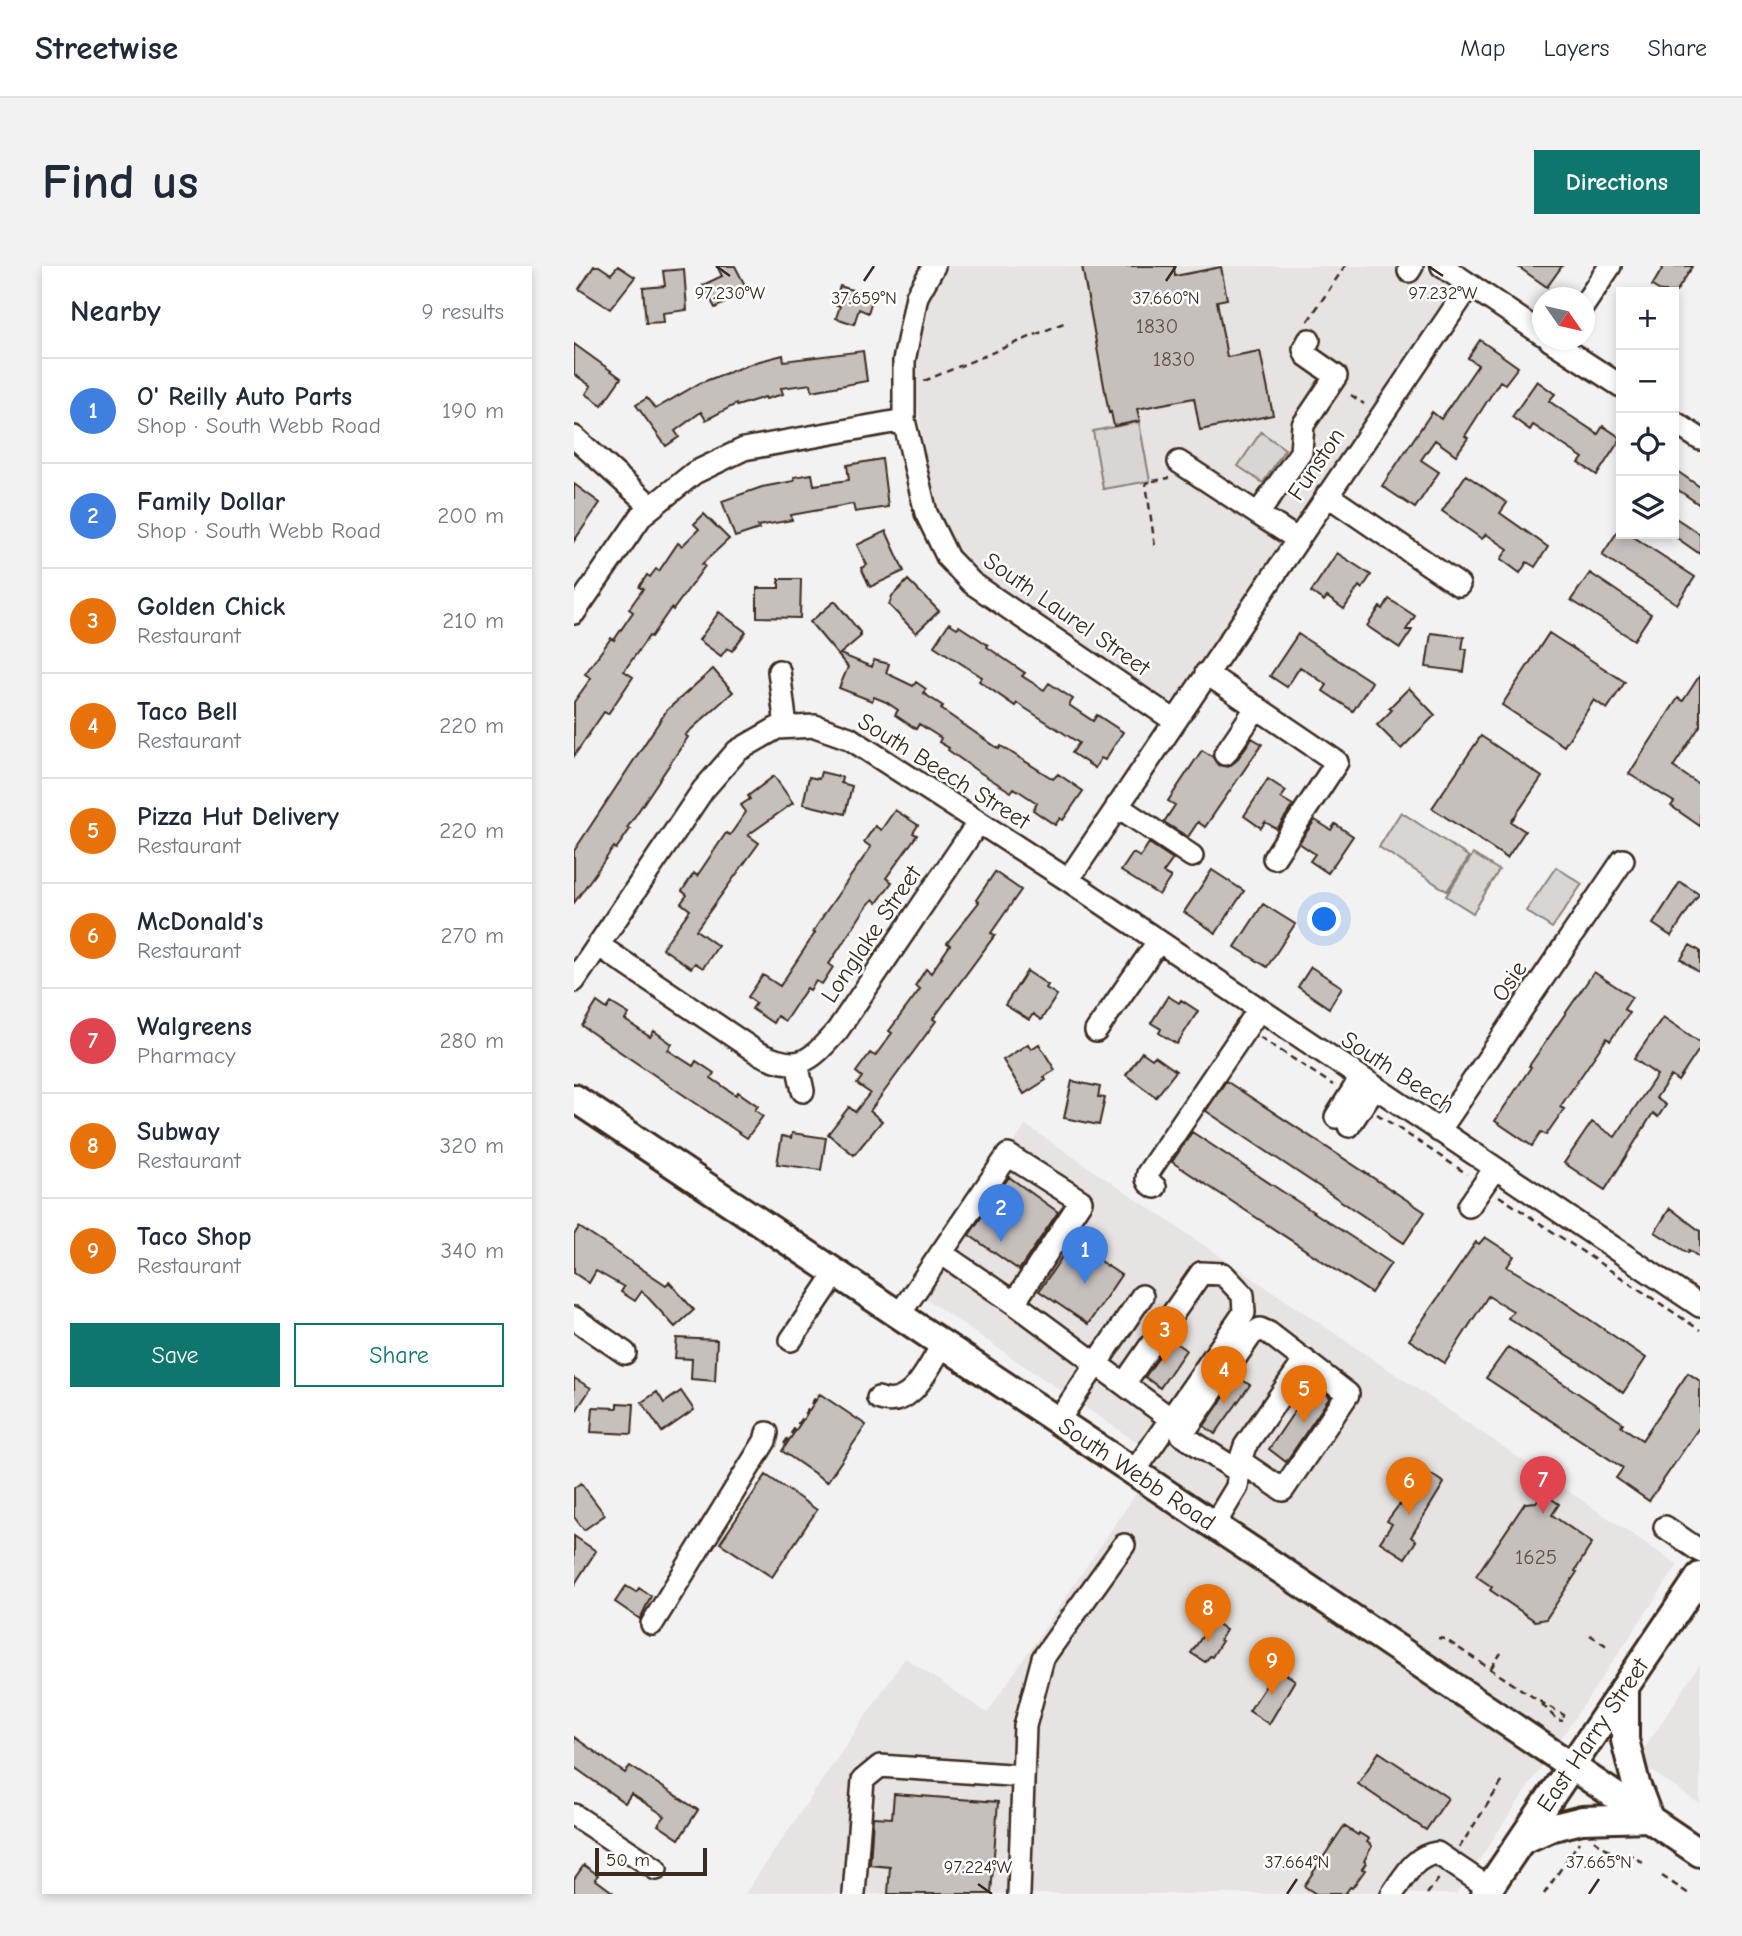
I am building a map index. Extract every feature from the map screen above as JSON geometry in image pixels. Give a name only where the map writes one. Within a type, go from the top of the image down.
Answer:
[{"type":"main road","name":"South Webb Road","points":[[574,1098],[1700,1853]]},
{"type":"main road","name":"East Harry Street","points":[[1487,1891],[1700,1576]]},
{"type":"main road","points":[[1523,1840],[1581,1819],[1648,1818],[1625,1740],[1625,1688]]},
{"type":"street","name":"South Laurel Street","points":[[934,266],[917,296],[904,362],[904,420],[926,513],[948,558],[972,583],[1175,720]]},
{"type":"street","points":[[1442,266],[1532,325]]},
{"type":"street","points":[[1595,288],[1610,266]]},
{"type":"street","name":"Funston","points":[[1175,720],[1470,285]]},
{"type":"street","points":[[1258,514],[1301,452],[1303,425],[1336,376],[1306,355],[1304,349],[1308,331]]},
{"type":"street","points":[[1569,350],[1616,383]]},
{"type":"street","points":[[574,613],[642,515],[694,473],[744,449],[904,420]]},
{"type":"street","points":[[1679,425],[1700,439]]},
{"type":"street","points":[[574,437],[652,507]]},
{"type":"street","points":[[1180,461],[1297,539]]},
{"type":"street","points":[[1328,495],[1459,585]]},
{"type":"street","points":[[574,981],[703,790],[737,751],[777,728],[786,727],[779,671]]},
{"type":"street","points":[[1206,673],[1337,762],[1274,858]]},
{"type":"street","points":[[1225,754],[1257,707]]},
{"type":"street","points":[[1068,880],[1175,720]]},
{"type":"street","name":"South Beech Street","points":[[786,727],[815,726],[849,738],[1068,880]]},
{"type":"street","points":[[1117,806],[1192,856]]},
{"type":"street","name":"Longlake Street","points":[[797,1063],[814,1057],[837,1031],[978,823]]},
{"type":"street","name":"Osie","points":[[1439,1131],[1623,860]]},
{"type":"street","name":"South Beech","points":[[1068,880],[1258,1011],[1700,1306]]},
{"type":"street","points":[[1096,1031],[1158,942]]},
{"type":"street","points":[[598,945],[758,1054],[774,1061],[797,1063],[803,1091]]},
{"type":"street","points":[[1156,1187],[1149,1183],[1148,1173],[1258,1011]]},
{"type":"street","points":[[1342,1121],[1367,1084]]},
{"type":"street","points":[[900,1315],[1008,1155],[1081,1201],[1014,1303]]},
{"type":"street","points":[[1469,1205],[1495,1168]]},
{"type":"street","points":[[941,1253],[1124,1384],[1176,1427],[1283,1490],[1348,1394],[1269,1333],[1260,1329],[1251,1335],[1176,1427],[1135,1472]]},
{"type":"street","points":[[791,1340],[836,1273]]},
{"type":"street","points":[[1124,1384],[1201,1273],[1223,1274],[1243,1296],[1244,1313],[1176,1427]]},
{"type":"street","points":[[1058,1421],[1142,1296]]},
{"type":"street","points":[[574,1318],[625,1353]]},
{"type":"street","points":[[878,1398],[890,1402],[907,1396],[943,1344]]},
{"type":"street","points":[[1214,1525],[1237,1487],[1245,1446],[1305,1360]]},
{"type":"street","points":[[652,1624],[765,1441],[774,1440]]},
{"type":"street","points":[[1665,1527],[1700,1551]]},
{"type":"street","points":[[1019,1894],[1025,1726],[1043,1658],[1124,1545]]},
{"type":"street","points":[[854,1894],[863,1780],[880,1766],[1023,1776]]},
{"type":"street","points":[[574,1815],[656,1870]]},
{"type":"street","points":[[1392,1894],[1416,1861],[1424,1855],[1437,1853],[1487,1891]]},
{"type":"path","points":[[1308,331],[1345,266]]},
{"type":"path","points":[[924,381],[1066,322]]},
{"type":"path","points":[[1351,395],[1364,404]]},
{"type":"path","points":[[1150,482],[1146,483],[1154,547]]},
{"type":"path","points":[[774,1440],[818,1394]]},
{"type":"path","points":[[1590,1635],[1610,1648]]},
{"type":"path","points":[[1437,1638],[1446,1639],[1564,1715],[1563,1721]]},
{"type":"path","points":[[1491,1668],[1501,1653]]},
{"type":"path","points":[[1427,1894],[1504,1779]]},
{"type":"path","points":[[1544,1894],[1585,1834]]},
{"type":"path","points":[[1593,1839],[1610,1851],[1633,1856],[1644,1864]]},
{"type":"path","points":[[1662,1876],[1689,1894]]},
{"type":"shaded area","points":[[946,266],[1420,266],[1447,285],[1451,291],[1448,301],[1180,695],[1165,701],[989,582],[968,564],[953,546],[934,501],[914,388],[917,324],[931,290]]},
{"type":"shaded area","points":[[1139,422],[1150,481],[1103,489],[1093,431]]},
{"type":"shaded area","points":[[1261,432],[1285,449],[1263,483],[1238,466]]},
{"type":"shaded area","points":[[1401,812],[1469,857],[1447,891],[1379,847]]},
{"type":"shaded area","points":[[1473,854],[1499,870],[1473,913],[1446,896]]},
{"type":"shaded area","points":[[1556,867],[1582,884],[1552,928],[1526,911]]},
{"type":"shaded area","points":[[1026,1125],[1678,1565],[1456,1894],[745,1894],[905,1658],[987,1713],[1160,1458],[914,1291]]},
{"type":"shaded area","points":[[1700,1664],[1700,1804],[1636,1761]]},
{"type":"building","points":[[594,266],[599,266],[611,274],[618,266],[635,277],[610,309],[579,289]]},
{"type":"building","points":[[717,266],[735,266],[748,291],[715,308],[703,285],[722,276]]},
{"type":"building","points":[[1082,266],[1174,266],[1175,276],[1221,267],[1227,299],[1217,301],[1227,357],[1260,351],[1273,415],[1200,430],[1194,398],[1137,409],[1140,421],[1114,426],[1111,412],[1109,413]]},
{"type":"building","points":[[1517,266],[1562,266],[1547,287]]},
{"type":"building","points":[[1664,266],[1693,266],[1679,287],[1652,286]]},
{"type":"building","points":[[684,269],[687,310],[663,313],[664,322],[646,323],[643,288],[665,286],[663,271]]},
{"type":"building","points":[[840,286],[873,297],[868,313],[859,309],[854,324],[836,318],[840,306],[834,304]]},
{"type":"building","points":[[1480,340],[1518,367],[1505,384],[1500,381],[1456,455],[1435,440],[1421,460],[1439,472],[1415,508],[1382,486],[1432,412],[1441,419],[1478,365],[1468,358]]},
{"type":"building","points":[[574,344],[621,378],[602,405],[586,394],[591,386],[574,374]]},
{"type":"building","points":[[863,351],[867,381],[812,391],[811,384],[781,388],[783,394],[737,406],[736,404],[706,420],[701,412],[675,431],[679,437],[666,446],[636,405],[647,398],[655,409],[700,383],[783,355],[784,361]]},
{"type":"building","points":[[1537,381],[1555,394],[1549,401],[1566,413],[1598,434],[1603,426],[1616,435],[1616,446],[1597,475],[1579,463],[1583,458],[1533,425],[1530,430],[1512,417]]},
{"type":"building","points":[[882,459],[888,507],[855,512],[853,504],[791,515],[792,520],[758,526],[759,529],[735,537],[722,501],[762,487],[794,481],[794,477],[812,474],[814,485],[849,480],[847,465]]},
{"type":"building","points":[[1679,472],[1700,487],[1700,505],[1679,490]]},
{"type":"building","points":[[1466,475],[1507,503],[1500,513],[1548,547],[1535,567],[1527,562],[1520,573],[1501,559],[1508,549],[1486,534],[1482,539],[1442,511]]},
{"type":"building","points":[[574,484],[600,503],[574,541]]},
{"type":"building","points":[[704,514],[729,539],[702,564],[705,566],[673,610],[671,608],[624,671],[633,677],[608,714],[604,712],[574,756],[574,702],[591,678],[585,674],[611,638],[614,640],[633,612],[629,609],[643,589],[639,587],[647,575],[650,577],[656,569],[659,571],[678,543],[682,546],[699,529],[694,524]]},
{"type":"building","points":[[1679,520],[1700,534],[1700,554],[1678,539]]},
{"type":"building","points":[[886,531],[904,571],[870,587],[861,568],[867,565],[857,545]]},
{"type":"building","points":[[1616,534],[1616,539],[1637,539],[1695,577],[1677,604],[1602,555]]},
{"type":"building","points":[[1337,553],[1371,575],[1362,589],[1359,586],[1344,609],[1327,597],[1324,601],[1311,592]]},
{"type":"building","points":[[1590,573],[1651,614],[1634,640],[1571,600]]},
{"type":"building","points":[[779,579],[801,579],[800,618],[757,617],[757,588],[779,588]]},
{"type":"building","points":[[908,580],[939,611],[916,633],[889,605],[892,596]]},
{"type":"building","points":[[1389,599],[1415,616],[1406,630],[1412,630],[1400,648],[1367,626]]},
{"type":"building","points":[[835,601],[860,632],[860,637],[840,654],[872,667],[874,660],[889,664],[886,673],[913,686],[916,682],[926,689],[923,693],[943,706],[941,709],[999,749],[1001,746],[1053,779],[1058,774],[1083,791],[1063,820],[1060,818],[1055,825],[1033,810],[1037,803],[1014,788],[1011,792],[976,770],[939,742],[941,738],[919,724],[916,729],[895,715],[898,710],[886,702],[874,697],[872,701],[839,688],[848,667],[810,622]]},
{"type":"building","points":[[719,612],[746,632],[732,651],[727,648],[721,656],[699,640]]},
{"type":"building","points":[[949,623],[957,628],[959,626],[988,645],[987,647],[1025,673],[1022,676],[1044,690],[1049,683],[1073,699],[1069,705],[1093,721],[1097,715],[1123,732],[1105,760],[1101,758],[1095,768],[1072,753],[1079,743],[1017,703],[1015,706],[979,681],[982,677],[934,646]]},
{"type":"building","points":[[1431,633],[1464,637],[1462,649],[1467,649],[1464,672],[1426,667]]},
{"type":"building","points":[[1549,633],[1625,682],[1607,709],[1594,700],[1564,746],[1502,705]]},
{"type":"building","points":[[1298,634],[1372,682],[1353,711],[1323,691],[1327,685],[1300,667],[1287,687],[1270,676]]},
{"type":"building","points":[[713,669],[733,692],[685,735],[688,737],[627,828],[630,829],[574,903],[574,851],[667,710]]},
{"type":"building","points":[[1700,675],[1700,726],[1673,767],[1700,785],[1700,826],[1671,806],[1674,802],[1629,774],[1678,698],[1683,701]]},
{"type":"building","points":[[1409,688],[1435,715],[1401,749],[1377,725]]},
{"type":"building","points":[[1481,736],[1542,777],[1511,822],[1525,831],[1507,858],[1432,808]]},
{"type":"building","points":[[1252,738],[1262,744],[1205,827],[1198,822],[1188,837],[1164,822],[1175,805],[1168,801],[1202,750],[1213,757],[1218,765],[1228,767],[1236,761]]},
{"type":"building","points":[[821,772],[842,777],[841,783],[852,786],[845,814],[803,804],[809,777],[819,779]]},
{"type":"building","points":[[774,776],[793,803],[748,835],[759,843],[696,930],[718,946],[703,968],[695,963],[691,968],[662,948],[690,910],[681,903],[687,895],[682,891],[694,873],[697,876],[726,833],[730,835],[746,812],[741,805],[750,799],[748,796]]},
{"type":"building","points":[[1268,779],[1286,791],[1281,798],[1293,805],[1277,829],[1265,822],[1261,828],[1244,816]]},
{"type":"building","points":[[895,810],[918,825],[913,833],[917,835],[886,878],[892,882],[877,903],[873,899],[867,906],[829,964],[833,967],[822,984],[816,981],[810,990],[807,988],[785,1021],[777,1016],[773,1023],[752,1009],[756,1003],[748,997],[763,975],[780,986],[825,913],[871,847],[864,842],[875,826],[881,830]]},
{"type":"building","points":[[1315,820],[1331,830],[1335,824],[1353,836],[1328,873],[1310,861],[1315,854],[1299,843]]},
{"type":"building","points":[[1149,843],[1173,859],[1163,873],[1171,877],[1159,895],[1121,871],[1133,853],[1140,857]]},
{"type":"building","points":[[1212,870],[1244,891],[1216,933],[1184,912]]},
{"type":"building","points":[[995,872],[1021,890],[991,933],[995,935],[870,1111],[882,1121],[854,1155],[828,1134],[849,1107],[855,1112],[870,1093],[857,1084],[862,1077],[856,1072],[870,1053],[875,1056],[892,1033],[889,1031],[920,989],[915,986],[926,969],[931,973],[950,945],[947,943],[979,902],[976,900]]},
{"type":"building","points":[[1680,882],[1699,894],[1671,936],[1653,924]]},
{"type":"building","points":[[1263,904],[1295,924],[1267,967],[1235,947]]},
{"type":"building","points":[[1690,945],[1700,951],[1700,973],[1681,959]]},
{"type":"building","points":[[1311,967],[1342,987],[1329,1008],[1298,987]]},
{"type":"building","points":[[1027,971],[1048,985],[1046,988],[1057,995],[1041,1020],[1033,1014],[1029,1020],[1005,1005]]},
{"type":"building","points":[[1594,972],[1632,997],[1624,1009],[1629,1013],[1610,1041],[1607,1038],[1560,1107],[1564,1109],[1546,1135],[1541,1132],[1532,1146],[1495,1121],[1531,1067],[1529,1066]]},
{"type":"building","points":[[1168,996],[1179,1003],[1181,1000],[1198,1011],[1177,1044],[1159,1033],[1161,1029],[1151,1023]]},
{"type":"building","points":[[597,1002],[607,1009],[611,1003],[629,1014],[625,1020],[650,1037],[654,1031],[672,1044],[668,1050],[693,1066],[696,1061],[714,1073],[711,1078],[758,1106],[755,1110],[763,1116],[747,1138],[582,1026]]},
{"type":"building","points":[[1663,1017],[1700,1042],[1700,1048],[1678,1081],[1671,1076],[1656,1098],[1666,1105],[1658,1117],[1653,1113],[1605,1190],[1564,1163],[1592,1122],[1615,1137],[1657,1075],[1634,1059]]},
{"type":"building","points":[[1028,1044],[1031,1049],[1039,1044],[1055,1070],[1044,1077],[1046,1080],[1024,1094],[1003,1060]]},
{"type":"building","points":[[1142,1052],[1152,1059],[1155,1056],[1176,1071],[1156,1097],[1126,1075]]},
{"type":"building","points":[[1072,1081],[1100,1087],[1098,1097],[1105,1098],[1099,1125],[1064,1118]]},
{"type":"building","points":[[1226,1081],[1425,1212],[1404,1243],[1206,1111]]},
{"type":"building","points":[[1192,1132],[1391,1263],[1371,1293],[1172,1162]]},
{"type":"building","points":[[792,1133],[826,1138],[821,1170],[777,1164],[782,1136],[791,1138]]},
{"type":"building","points":[[1009,1177],[1058,1212],[1019,1270],[969,1235]]},
{"type":"building","points":[[1670,1208],[1700,1231],[1700,1258],[1655,1232]]},
{"type":"building","points":[[579,1227],[666,1285],[669,1282],[694,1310],[675,1327],[642,1291],[635,1301],[621,1292],[624,1287],[596,1271],[589,1283],[574,1273],[574,1235]]},
{"type":"building","points":[[1485,1237],[1514,1256],[1507,1267],[1542,1287],[1646,1358],[1623,1393],[1598,1374],[1508,1318],[1513,1311],[1488,1296],[1445,1363],[1409,1340],[1476,1242],[1479,1244]]},
{"type":"building","points":[[1072,1242],[1121,1275],[1088,1324],[1039,1291]]},
{"type":"building","points":[[677,1338],[717,1340],[715,1381],[691,1379],[692,1359],[675,1358]]},
{"type":"building","points":[[1171,1340],[1186,1350],[1160,1388],[1145,1377]]},
{"type":"building","points":[[1508,1347],[1623,1423],[1621,1426],[1642,1440],[1688,1373],[1700,1381],[1700,1426],[1649,1501],[1616,1478],[1623,1468],[1486,1378]]},
{"type":"building","points":[[1238,1377],[1250,1385],[1215,1434],[1204,1426]]},
{"type":"building","points":[[574,1378],[591,1388],[574,1414]]},
{"type":"building","points":[[1313,1384],[1330,1397],[1286,1462],[1269,1449]]},
{"type":"building","points":[[681,1391],[694,1410],[662,1432],[642,1402],[657,1392],[664,1403]]},
{"type":"building","points":[[820,1394],[866,1425],[827,1482],[782,1451]]},
{"type":"building","points":[[617,1403],[634,1404],[632,1434],[591,1432],[593,1407],[617,1408]]},
{"type":"building","points":[[1425,1470],[1444,1483],[1411,1537],[1416,1541],[1405,1558],[1380,1542],[1392,1524],[1387,1521]]},
{"type":"building","points":[[766,1475],[817,1510],[772,1577],[720,1543]]},
{"type":"building","points":[[581,1483],[605,1515],[584,1530],[574,1517],[574,1488]]},
{"type":"building","points":[[1543,1493],[1559,1504],[1552,1515],[1592,1543],[1575,1571],[1577,1572],[1546,1619],[1535,1621],[1490,1590],[1492,1587],[1476,1576],[1525,1503],[1536,1502]]},
{"type":"building","points":[[574,1536],[596,1551],[574,1585]]},
{"type":"building","points":[[626,1586],[636,1592],[639,1588],[651,1596],[640,1619],[615,1602]]},
{"type":"building","points":[[1213,1621],[1226,1630],[1212,1657],[1205,1662],[1191,1653]]},
{"type":"building","points":[[1277,1669],[1295,1680],[1269,1724],[1249,1711]]},
{"type":"building","points":[[574,1737],[625,1773],[630,1766],[698,1810],[679,1839],[658,1825],[665,1816],[631,1794],[625,1803],[574,1767]]},
{"type":"building","points":[[1379,1752],[1448,1798],[1426,1830],[1358,1784]]},
{"type":"building","points":[[894,1794],[998,1802],[991,1894],[888,1894],[890,1867],[870,1865],[873,1817],[892,1818]]},
{"type":"building","points":[[1344,1826],[1369,1839],[1367,1842],[1372,1846],[1364,1861],[1366,1863],[1362,1869],[1365,1870],[1345,1894],[1316,1894],[1304,1886]]},
{"type":"building","points":[[584,1865],[598,1875],[595,1879],[615,1894],[574,1894],[574,1879]]},
{"type":"place","name":"Family Dollar","points":[[1001,1242]]},
{"type":"place","name":"O' Reilly Auto Parts","points":[[1085,1284]]},
{"type":"place","name":"Golden Chick","points":[[1165,1364]]},
{"type":"place","name":"Taco Bell","points":[[1224,1404]]},
{"type":"place","name":"Pizza Hut Delivery","points":[[1304,1423]]},
{"type":"place","name":"Walgreens","points":[[1543,1514]]},
{"type":"place","name":"McDonald's","points":[[1409,1515]]},
{"type":"place","name":"Subway","points":[[1208,1642]]},
{"type":"place","name":"Taco Shop","points":[[1272,1695]]}]
